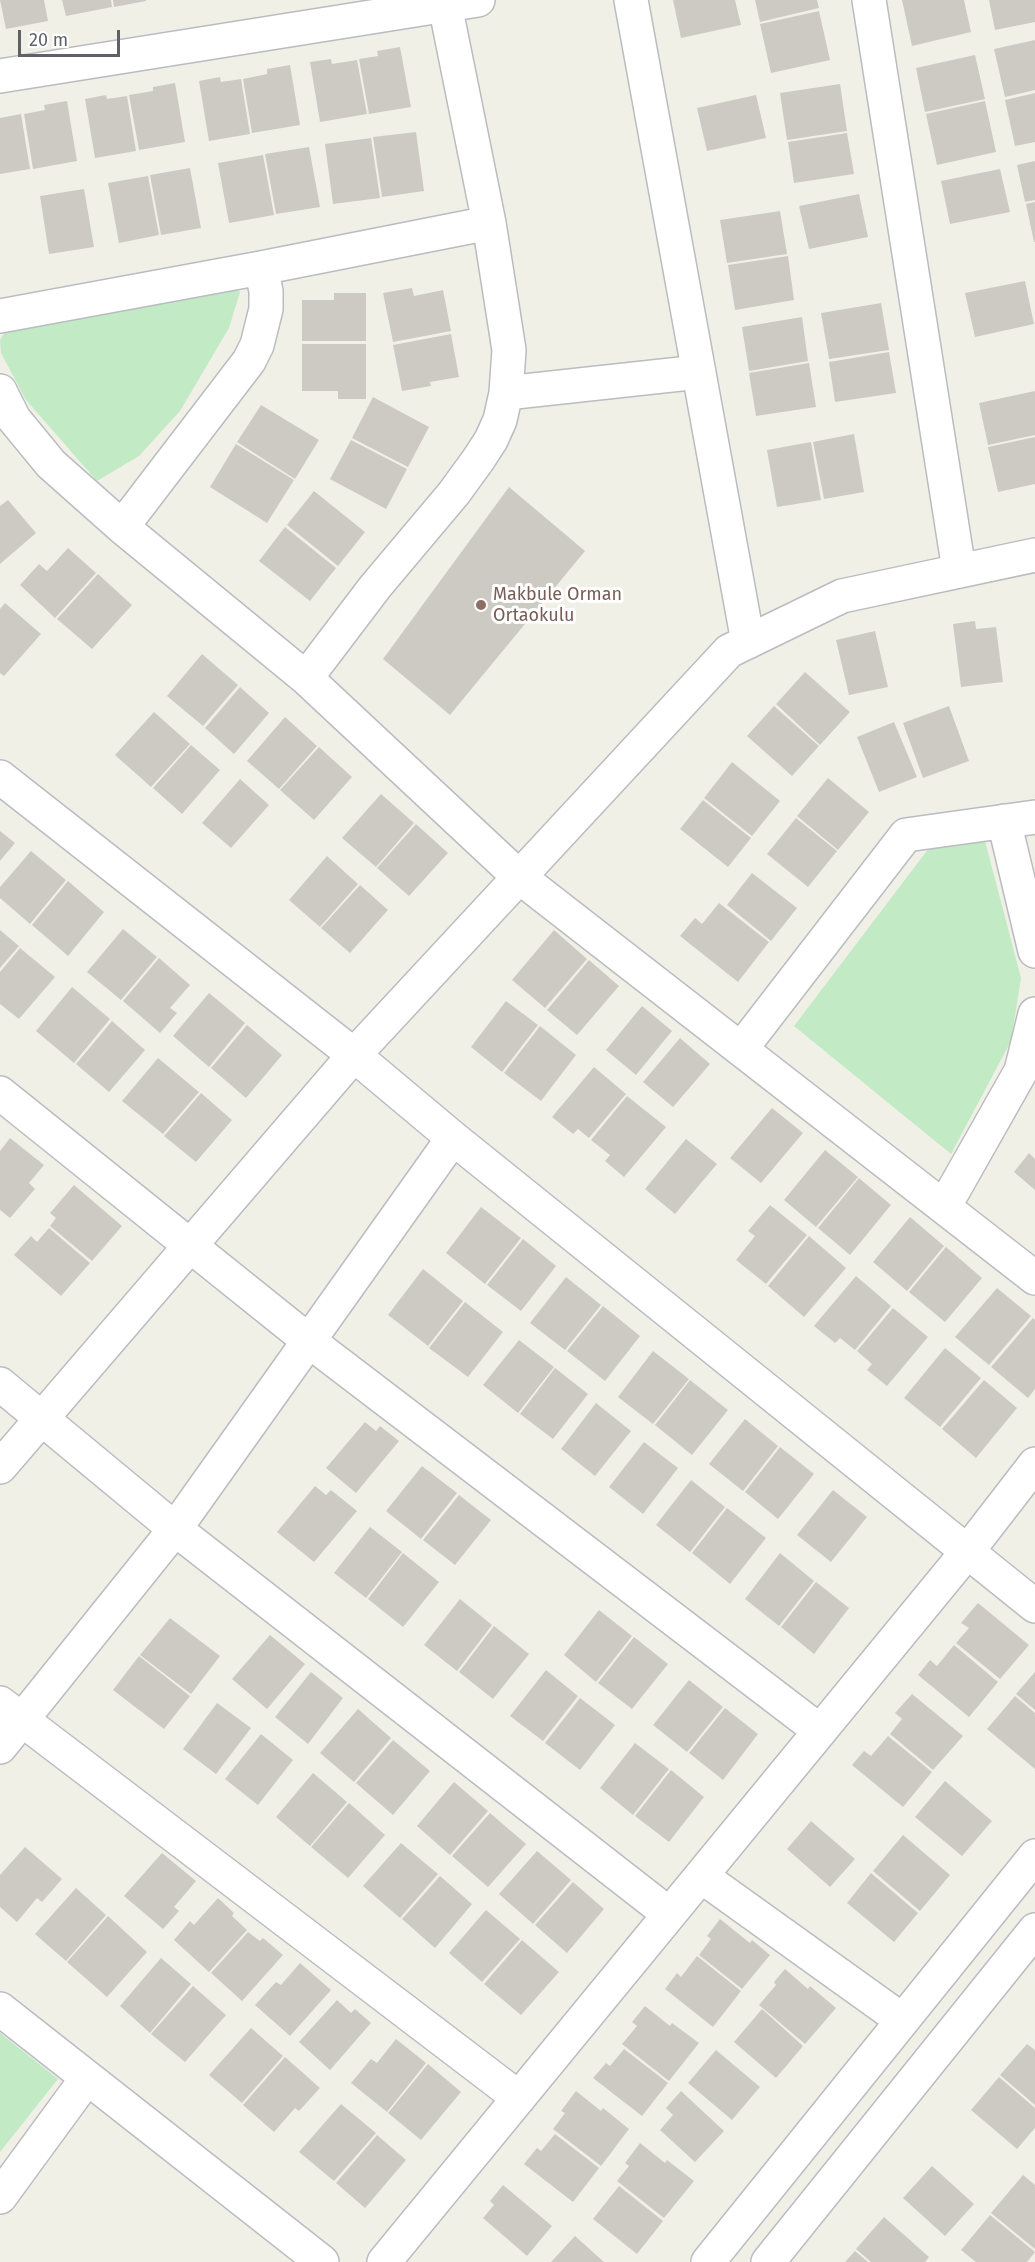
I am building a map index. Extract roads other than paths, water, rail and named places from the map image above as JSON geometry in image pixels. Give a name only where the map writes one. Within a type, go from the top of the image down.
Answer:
[{"type":"street","points":[[0,76],[444,3],[478,0]]},
{"type":"street","points":[[631,0],[748,642]]},
{"type":"street","points":[[869,0],[958,570]]},
{"type":"street","points":[[306,678],[375,587],[454,493],[478,460],[495,430],[506,393],[509,350],[489,223],[444,3]]},
{"type":"street","points":[[0,316],[489,223]]},
{"type":"street","points":[[122,527],[249,361],[257,345],[266,309],[266,291],[261,268]]},
{"type":"street","points":[[506,393],[699,372]]},
{"type":"street","points":[[0,391],[14,419],[51,464],[122,527],[306,678],[518,876],[1035,1278]]},
{"type":"street","points":[[0,1467],[354,1055],[729,651],[842,596],[1035,555]]},
{"type":"street","points":[[0,777],[354,1055],[453,1138],[1035,1606]]},
{"type":"street","points":[[741,1049],[906,835],[1020,819],[1035,951]]},
{"type":"street","points":[[944,1207],[1022,1071],[1035,1014]]},
{"type":"street","points":[[0,1093],[309,1341],[820,1731]]},
{"type":"street","points":[[0,1747],[10,1712],[176,1529],[453,1138]]},
{"type":"street","points":[[0,1384],[176,1529],[669,1914]]},
{"type":"street","points":[[384,2262],[967,1552],[1035,1464]]},
{"type":"street","points":[[10,1712],[519,2098]]},
{"type":"street","points":[[708,2262],[1035,1856]]},
{"type":"street","points":[[701,1876],[902,2020]]},
{"type":"street","points":[[768,2262],[1035,1930]]},
{"type":"street","points":[[0,2009],[322,2262]]},
{"type":"street","points":[[0,2197],[87,2078]]},
{"type":"place","name":"Makbule Orman Ortaokulu","points":[[481,605]]}]
